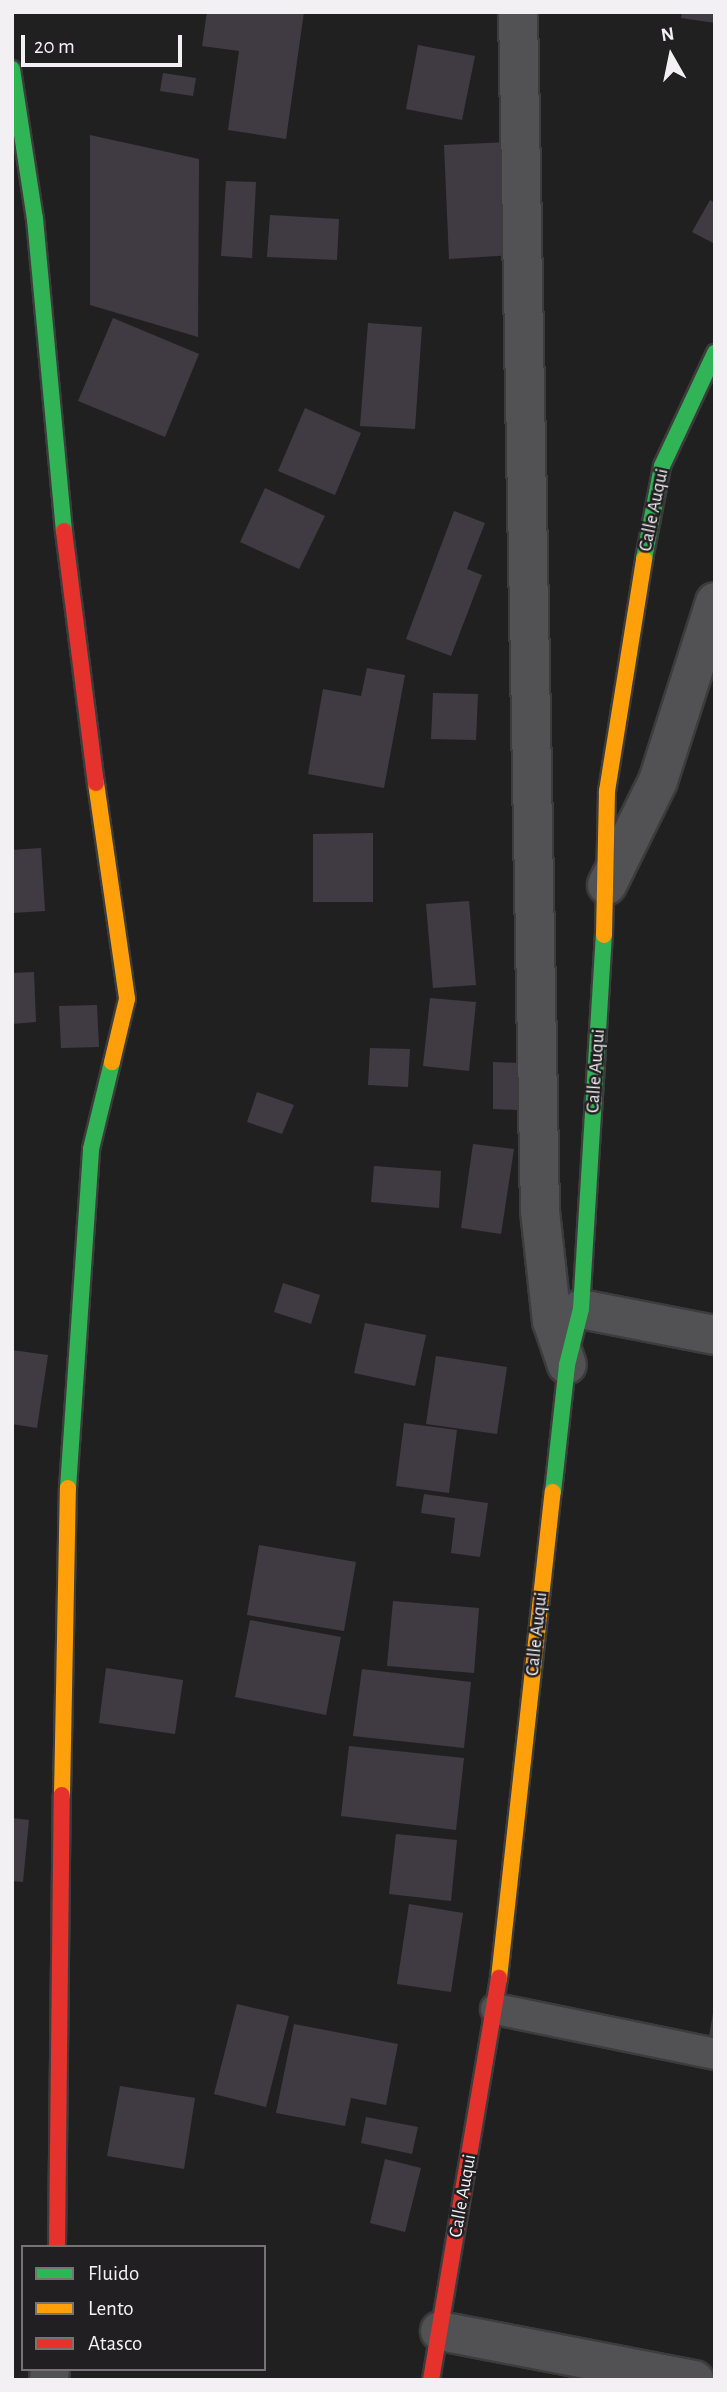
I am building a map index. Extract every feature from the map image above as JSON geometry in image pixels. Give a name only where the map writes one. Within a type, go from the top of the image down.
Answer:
[{"type":"street","points":[[518,12],[540,1211],[552,1321],[567,1365]]},
{"type":"street","points":[[12,69],[35,219],[73,624],[127,999],[91,1149],[65,1529],[57,2245]]},
{"type":"street","name":"Calle Auqui","points":[[431,2380],[496,2009],[567,1365],[581,1309],[607,885],[607,791],[619,685],[662,466],[715,354]]},
{"type":"street","name":"Calle Auqui","points":[[607,885],[658,781],[715,602]]},
{"type":"street","points":[[581,1309],[715,1335]]},
{"type":"street","points":[[440,2331],[694,2380]]},
{"type":"lane","points":[[496,2009],[715,2054]]},
{"type":"building","points":[[207,12],[304,12],[286,139],[228,130],[239,51],[202,46]]},
{"type":"building","points":[[682,12],[715,12],[715,23],[681,18]]},
{"type":"building","points":[[418,45],[475,56],[462,120],[406,109]]},
{"type":"building","points":[[163,73],[196,78],[193,96],[160,91]]},
{"type":"building","points":[[90,135],[199,159],[198,337],[90,305]]},
{"type":"building","points":[[509,142],[514,255],[449,259],[444,145]]},
{"type":"building","points":[[226,181],[256,182],[252,258],[221,256]]},
{"type":"building","points":[[710,200],[715,203],[715,244],[692,232]]},
{"type":"building","points":[[270,215],[339,219],[337,260],[267,257]]},
{"type":"building","points":[[113,318],[199,354],[165,437],[78,401]]},
{"type":"building","points":[[368,323],[422,327],[415,429],[360,426]]},
{"type":"building","points":[[305,408],[361,433],[335,495],[278,471]]},
{"type":"building","points":[[265,488],[325,516],[299,569],[240,542]]},
{"type":"building","points":[[454,511],[485,523],[467,569],[482,575],[451,656],[406,639]]},
{"type":"building","points":[[367,668],[405,675],[384,788],[308,774],[323,689],[361,696]]},
{"type":"building","points":[[433,693],[478,694],[476,740],[431,739]]},
{"type":"building","points":[[373,833],[373,902],[313,902],[313,834]]},
{"type":"building","points":[[41,848],[45,911],[12,913],[12,850]]},
{"type":"building","points":[[469,901],[476,985],[433,988],[426,904]]},
{"type":"building","points":[[34,972],[36,1022],[12,1024],[12,973]]},
{"type":"building","points":[[430,998],[476,1002],[469,1071],[423,1066]]},
{"type":"building","points":[[97,1005],[99,1047],[61,1048],[59,1006]]},
{"type":"building","points":[[370,1048],[410,1049],[408,1087],[368,1085]]},
{"type":"building","points":[[493,1062],[519,1063],[518,1110],[493,1109]]},
{"type":"building","points":[[257,1092],[294,1105],[282,1134],[247,1122]]},
{"type":"building","points":[[473,1144],[514,1149],[501,1234],[461,1228]]},
{"type":"building","points":[[374,1166],[441,1171],[439,1208],[371,1202]]},
{"type":"building","points":[[283,1283],[320,1295],[311,1324],[274,1312]]},
{"type":"building","points":[[365,1323],[426,1335],[415,1386],[354,1373]]},
{"type":"building","points":[[12,1350],[48,1355],[37,1428],[12,1424]]},
{"type":"building","points":[[436,1356],[507,1367],[497,1434],[426,1424]]},
{"type":"building","points":[[404,1423],[457,1430],[449,1493],[396,1486]]},
{"type":"building","points":[[424,1494],[488,1503],[480,1557],[451,1553],[455,1518],[421,1513]]},
{"type":"building","points":[[259,1545],[356,1562],[344,1631],[247,1615]]},
{"type":"building","points":[[393,1601],[479,1608],[474,1673],[387,1666]]},
{"type":"building","points":[[250,1620],[341,1637],[326,1715],[235,1697]]},
{"type":"building","points":[[106,1668],[183,1680],[175,1734],[99,1723]]},
{"type":"building","points":[[362,1669],[471,1682],[464,1748],[353,1736]]},
{"type":"building","points":[[349,1746],[464,1758],[456,1830],[341,1816]]},
{"type":"building","points":[[12,1818],[29,1820],[23,1882],[12,1881]]},
{"type":"building","points":[[396,1834],[457,1840],[451,1901],[389,1894]]},
{"type":"building","points":[[409,1904],[463,1913],[451,1992],[397,1984]]},
{"type":"building","points":[[237,2004],[289,2016],[266,2107],[214,2094]]},
{"type":"building","points":[[715,2013],[715,2037],[709,2036]]},
{"type":"building","points":[[294,2024],[398,2044],[386,2105],[351,2098],[345,2126],[276,2113]]},
{"type":"building","points":[[120,2086],[195,2098],[184,2169],[107,2156]]},
{"type":"building","points":[[366,2117],[418,2127],[412,2154],[361,2143]]},
{"type":"building","points":[[385,2159],[421,2168],[405,2232],[370,2223]]},
{"type":"traffic: fast","points":[[12,69],[35,219],[64,531]]},
{"type":"traffic: fast","points":[[644,559],[662,466],[715,353]]},
{"type":"traffic: fast","points":[[553,1492],[567,1365],[581,1309],[604,935]]},
{"type":"traffic: fast","points":[[68,1488],[91,1149],[112,1062]]},
{"type":"traffic: slow","points":[[604,935],[607,791],[644,559]]},
{"type":"traffic: slow","points":[[96,783],[127,999],[112,1062]]},
{"type":"traffic: slow","points":[[62,1795],[68,1488]]},
{"type":"traffic: slow","points":[[499,1978],[553,1492]]},
{"type":"traffic: jam","points":[[64,531],[96,783]]},
{"type":"traffic: jam","points":[[57,2245],[62,1795]]},
{"type":"traffic: jam","points":[[431,2380],[499,1978]]}]
